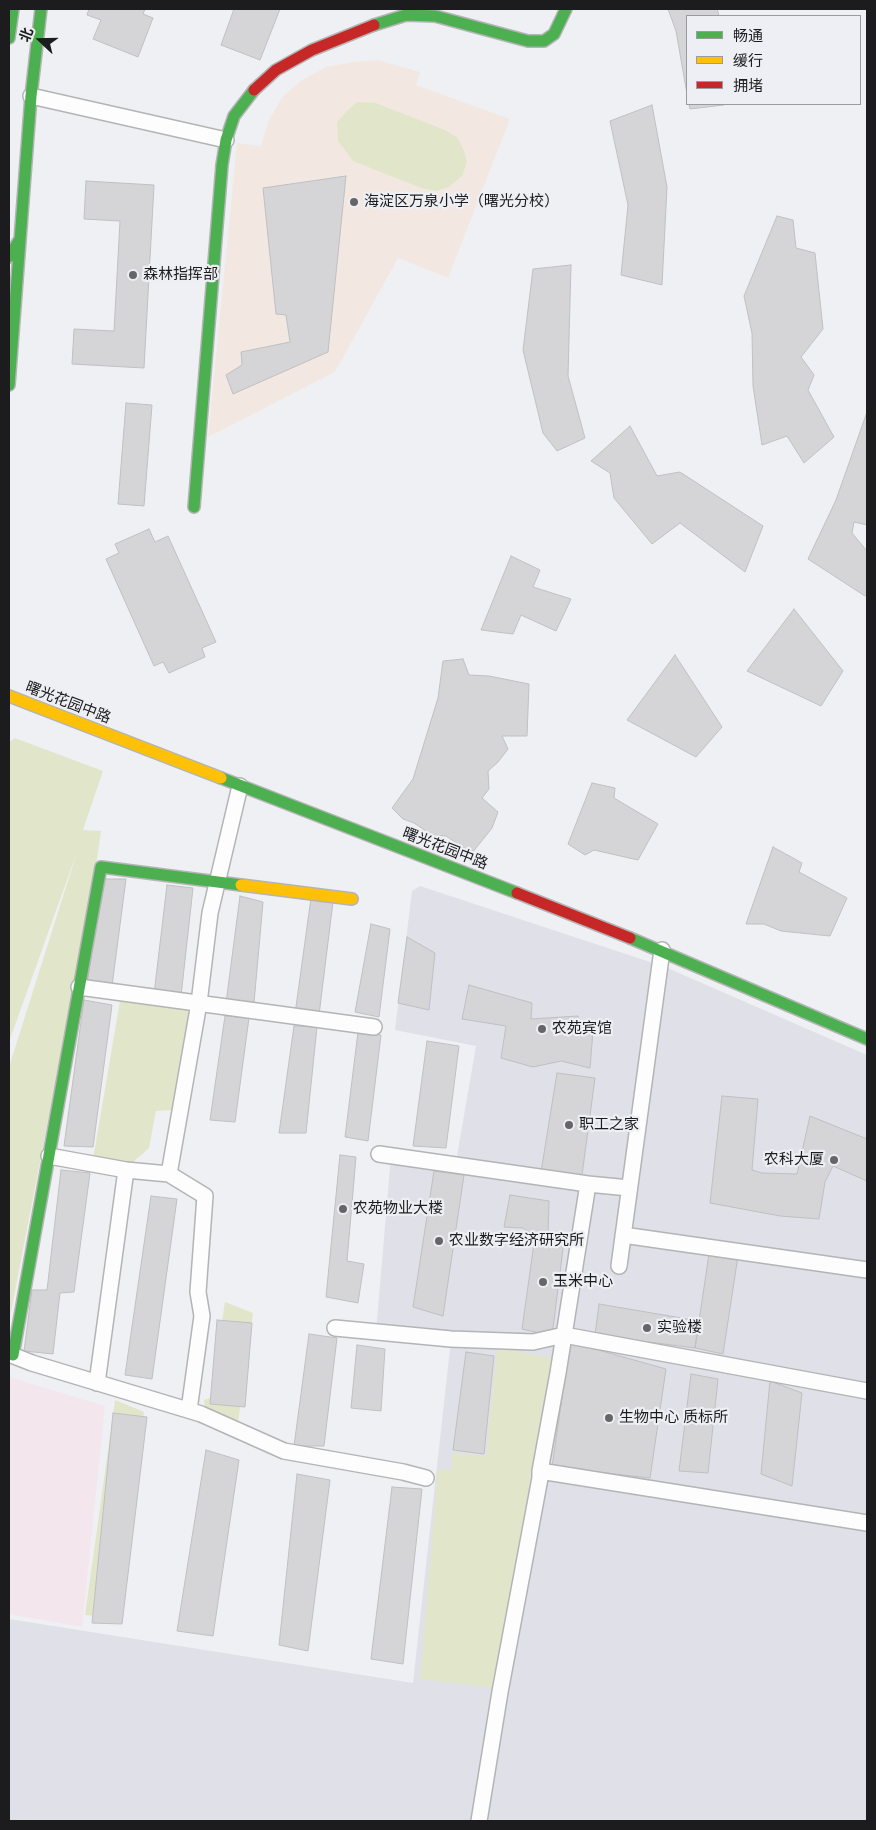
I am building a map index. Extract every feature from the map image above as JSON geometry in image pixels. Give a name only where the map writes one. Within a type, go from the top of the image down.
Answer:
[{"type":"main road","points":[[9,38],[13,9]]},
{"type":"main road","points":[[9,385],[31,96],[42,9]]},
{"type":"main road","points":[[194,507],[221,175],[226,140],[234,116],[251,92],[276,70],[312,50],[362,28],[406,15],[435,16],[528,41],[544,41],[554,34],[562,21],[566,9]]},
{"type":"main road","points":[[9,257],[20,239]]},
{"type":"main road","name":"曙光花园中路","points":[[9,696],[662,950],[867,1039]]},
{"type":"main road","points":[[11,1355],[101,867],[352,899]]},
{"type":"street","points":[[31,96],[226,140]]},
{"type":"street","points":[[169,1174],[199,1003],[210,914],[240,786]]},
{"type":"street","points":[[619,1266],[662,950]]},
{"type":"street","points":[[79,987],[374,1028]]},
{"type":"street","points":[[378,1154],[588,1184],[629,1188]]},
{"type":"street","points":[[49,1156],[126,1170],[169,1174],[205,1196],[198,1292],[202,1316],[188,1410]]},
{"type":"street","points":[[97,1383],[126,1170]]},
{"type":"street","points":[[479,1821],[498,1704],[540,1478],[588,1184]]},
{"type":"street","points":[[623,1235],[867,1270]]},
{"type":"street","points":[[335,1328],[451,1339],[533,1342],[564,1335],[867,1391]]},
{"type":"street","points":[[11,1355],[201,1414],[284,1451],[426,1478]]},
{"type":"street","points":[[540,1471],[867,1523]]},
{"type":"shaded area","name":"海淀区万泉小学（曙光分校）","points":[[378,60],[420,72],[416,85],[510,119],[448,278],[398,258],[335,372],[208,437],[237,143],[261,146],[268,122],[282,97],[302,80],[326,67]]},
{"type":"shaded area","points":[[420,886],[665,967],[867,1055],[867,1821],[9,1821],[9,1619],[413,1683],[451,1340],[376,1332],[391,1156],[457,1156],[476,1046],[395,1030],[412,891]]},
{"type":"shaded area","points":[[9,1377],[105,1406],[82,1627],[9,1614]]},
{"type":"green space","points":[[357,102],[376,103],[445,130],[458,138],[467,162],[462,176],[449,187],[436,191],[421,188],[353,161],[338,141],[337,122]]},
{"type":"green space","points":[[15,738],[103,771],[83,830],[101,831],[92,894],[9,1322],[9,1067],[77,852],[9,1042],[9,742]]},
{"type":"green space","points":[[120,1001],[191,1009],[175,1110],[156,1111],[149,1148],[132,1163],[93,1159]]},
{"type":"green space","points":[[225,1302],[253,1313],[238,1423],[205,1414],[204,1400],[210,1398]]},
{"type":"green space","points":[[497,1348],[556,1359],[496,1688],[420,1679],[438,1470],[452,1469],[452,1453],[486,1456]]},
{"type":"green space","points":[[115,1400],[144,1412],[119,1618],[85,1615]]},
{"type":"building","points":[[89,9],[145,9],[143,14],[153,18],[138,57],[93,39],[101,20],[87,15]]},
{"type":"building","points":[[234,9],[280,9],[260,60],[221,45]]},
{"type":"building","points":[[668,9],[717,9],[719,15],[686,15],[686,88],[676,31]]},
{"type":"building","points":[[652,105],[667,187],[662,285],[621,275],[628,205],[610,121]]},
{"type":"building","points":[[689,105],[724,105],[690,109]]},
{"type":"building","points":[[346,176],[328,352],[233,394],[226,375],[242,365],[241,352],[290,342],[286,315],[276,314],[263,188]]},
{"type":"building","name":"森林指挥部","points":[[86,181],[154,185],[144,368],[72,364],[74,329],[114,331],[120,221],[84,219]]},
{"type":"building","points":[[777,216],[793,220],[796,248],[815,253],[823,329],[801,357],[814,375],[808,390],[834,437],[804,463],[787,436],[762,445],[753,386],[752,333],[744,296]]},
{"type":"building","points":[[571,265],[568,376],[585,438],[557,451],[543,433],[523,350],[533,269]]},
{"type":"building","points":[[126,403],[152,405],[144,506],[118,504]]},
{"type":"building","points":[[867,412],[867,525],[854,522],[852,533],[867,551],[867,594],[865,596],[808,559],[836,500]]},
{"type":"building","points":[[630,426],[657,476],[680,472],[763,526],[745,572],[680,523],[652,544],[614,498],[610,473],[591,461]]},
{"type":"building","points":[[149,529],[155,542],[168,536],[216,642],[202,648],[205,657],[169,673],[163,662],[154,666],[106,559],[119,553],[115,544]]},
{"type":"building","points":[[511,556],[540,570],[533,587],[571,599],[556,631],[521,615],[513,634],[481,630]]},
{"type":"building","points":[[794,609],[843,671],[821,706],[747,671]]},
{"type":"building","points":[[675,655],[722,727],[696,757],[627,720]]},
{"type":"building","points":[[463,659],[469,675],[489,676],[529,684],[527,736],[502,736],[508,749],[488,771],[489,789],[482,798],[498,812],[492,828],[472,853],[446,836],[432,835],[414,823],[403,819],[392,808],[413,779],[438,698],[443,661]]},
{"type":"building","points":[[592,783],[615,788],[614,798],[658,824],[638,860],[594,850],[585,855],[568,844]]},
{"type":"building","points":[[773,847],[802,863],[799,872],[847,898],[830,936],[781,931],[764,924],[746,924]]},
{"type":"building","points":[[102,879],[126,879],[112,986],[87,985]]},
{"type":"building","points":[[167,885],[193,888],[181,996],[154,994]]},
{"type":"building","points":[[240,896],[263,902],[254,1003],[226,1003]]},
{"type":"building","points":[[311,898],[333,902],[319,1015],[295,1014]]},
{"type":"building","points":[[371,924],[390,929],[379,1017],[355,1012]]},
{"type":"building","points":[[407,937],[435,953],[429,1010],[398,1003]]},
{"type":"building","name":"农苑宾馆","points":[[469,985],[532,1003],[531,1019],[578,1016],[579,1031],[593,1031],[590,1068],[561,1061],[533,1067],[501,1058],[506,1026],[462,1019]]},
{"type":"building","points":[[84,1000],[112,1005],[93,1147],[64,1146]]},
{"type":"building","points":[[225,1016],[249,1018],[235,1122],[210,1120]]},
{"type":"building","points":[[294,1026],[317,1027],[306,1133],[279,1133]]},
{"type":"building","points":[[358,1032],[381,1035],[368,1141],[345,1137]]},
{"type":"building","points":[[427,1041],[459,1046],[446,1148],[413,1146]]},
{"type":"building","name":"职工之家","points":[[557,1073],[595,1078],[582,1175],[541,1172]]},
{"type":"building","name":"农科大厦","points":[[722,1096],[758,1099],[752,1170],[762,1173],[797,1174],[810,1116],[867,1139],[867,1181],[833,1166],[825,1182],[819,1219],[780,1216],[710,1203]]},
{"type":"building","name":"农苑物业大楼","points":[[340,1155],[356,1157],[347,1261],[364,1264],[358,1303],[326,1297]]},
{"type":"building","points":[[61,1170],[90,1173],[74,1292],[60,1293],[53,1354],[24,1351],[32,1290],[47,1290]]},
{"type":"building","name":"农业数字经济研究所","points":[[434,1171],[464,1175],[443,1316],[413,1307]]},
{"type":"building","name":"玉米中心","points":[[510,1195],[549,1201],[548,1233],[565,1233],[552,1336],[522,1329],[535,1236],[523,1228],[504,1227]]},
{"type":"building","points":[[151,1196],[177,1199],[152,1379],[125,1375]]},
{"type":"building","points":[[709,1254],[738,1256],[723,1354],[695,1348]]},
{"type":"building","name":"实验楼","points":[[599,1304],[699,1321],[695,1348],[595,1335]]},
{"type":"building","points":[[217,1320],[252,1323],[245,1407],[210,1404]]},
{"type":"building","points":[[309,1334],[337,1338],[324,1446],[294,1446]]},
{"type":"building","name":"生物中心 质标所","points":[[570,1342],[666,1369],[650,1478],[552,1467]]},
{"type":"building","points":[[357,1345],[385,1349],[381,1411],[351,1408]]},
{"type":"building","points":[[466,1352],[494,1356],[484,1454],[453,1450]]},
{"type":"building","points":[[691,1374],[718,1379],[708,1473],[679,1471]]},
{"type":"building","points":[[770,1381],[802,1393],[792,1486],[761,1474]]},
{"type":"building","points":[[113,1413],[147,1417],[122,1624],[92,1623]]},
{"type":"building","points":[[206,1450],[239,1460],[213,1636],[177,1631]]},
{"type":"building","points":[[297,1474],[330,1480],[308,1651],[279,1645]]},
{"type":"building","points":[[392,1487],[422,1489],[403,1664],[371,1659]]},
{"type":"traffic: fast","points":[[9,38],[13,9]]},
{"type":"traffic: fast","points":[[9,385],[31,96],[41,9]]},
{"type":"traffic: fast","points":[[374,25],[406,15],[435,16],[528,41],[544,41],[554,34],[566,9]]},
{"type":"traffic: fast","points":[[194,507],[222,165],[226,140],[234,116],[254,90]]},
{"type":"traffic: fast","points":[[9,257],[20,239]]},
{"type":"traffic: fast","points":[[221,778],[517,893]]},
{"type":"traffic: fast","points":[[13,1355],[101,867],[241,885]]},
{"type":"traffic: fast","points":[[630,938],[867,1039]]},
{"type":"traffic: slow","points":[[9,696],[221,778]]},
{"type":"traffic: slow","points":[[241,885],[352,899]]},
{"type":"traffic: jam","points":[[254,90],[276,70],[312,50],[374,25]]},
{"type":"traffic: jam","points":[[517,893],[630,938]]},
{"type":"place","name":"海淀区万泉小学（曙光分校）","points":[[354,202]]},
{"type":"place","name":"森林指挥部","points":[[133,275]]},
{"type":"place","name":"农苑宾馆","points":[[542,1029]]},
{"type":"place","name":"职工之家","points":[[569,1125]]},
{"type":"place","name":"农科大厦","points":[[834,1160]]},
{"type":"place","name":"农苑物业大楼","points":[[343,1209]]},
{"type":"place","name":"农业数字经济研究所","points":[[439,1241]]},
{"type":"place","name":"玉米中心","points":[[543,1282]]},
{"type":"place","name":"实验楼","points":[[647,1328]]},
{"type":"place","name":"生物中心 质标所","points":[[609,1418]]}]
